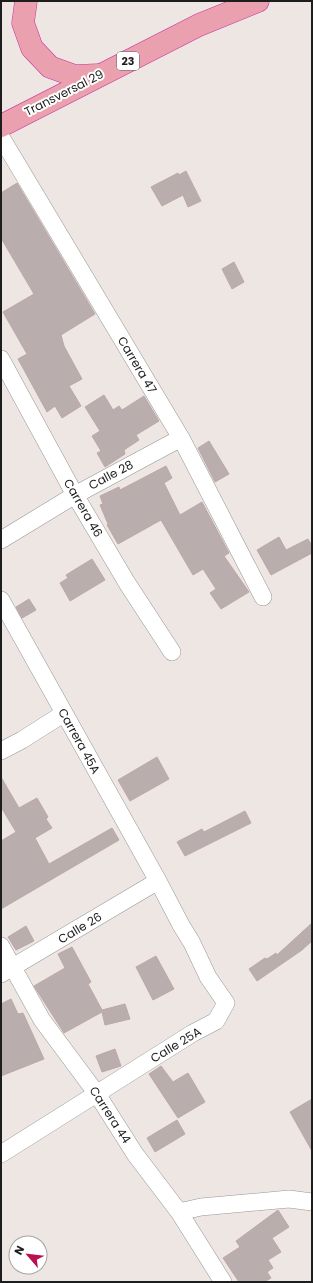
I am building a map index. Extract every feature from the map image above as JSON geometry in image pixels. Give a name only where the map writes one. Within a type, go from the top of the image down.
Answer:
[{"type":"highway","points":[[26,1],[24,23],[32,48],[50,67],[75,76],[101,75]]},
{"type":"highway","name":"Transversal 29","points":[[1,126],[199,25],[258,1]]},
{"type":"street","name":"Carrera 47","points":[[1,137],[181,438],[263,597]]},
{"type":"street","name":"Carrera 46","points":[[1,359],[74,495],[127,583],[172,652]]},
{"type":"street","name":"Calle 28","points":[[1,540],[74,495],[181,438]]},
{"type":"street","name":"Carrera 45A","points":[[1,600],[63,714],[158,881]]},
{"type":"street","points":[[1,751],[22,740],[63,714]]},
{"type":"street","name":"Calle 26","points":[[7,971],[158,881]]},
{"type":"street","name":"Calle 25A","points":[[1,1154],[193,1033],[216,1021],[226,1003],[208,977],[192,943],[158,881]]},
{"type":"street","name":"Carrera 44","points":[[1,946],[7,971],[97,1094],[135,1154],[179,1212],[223,1282]]},
{"type":"street","points":[[179,1212],[201,1207],[230,1206],[275,1200],[289,1199],[312,1202]]},
{"type":"building","points":[[186,171],[201,201],[188,207],[183,195],[162,206],[151,187],[178,173],[179,175]]},
{"type":"building","points":[[17,183],[95,314],[61,335],[64,346],[82,379],[69,386],[81,406],[62,418],[55,406],[47,412],[18,359],[27,354],[3,312],[34,294],[1,238],[1,193]]},
{"type":"building","points":[[234,262],[244,282],[232,289],[222,269]]},
{"type":"building","points":[[104,395],[113,410],[119,406],[122,410],[144,396],[159,421],[136,435],[139,440],[124,450],[125,454],[105,467],[97,453],[101,451],[92,436],[100,431],[85,407]]},
{"type":"building","points":[[209,441],[229,474],[215,482],[198,448]]},
{"type":"building","points":[[166,466],[172,478],[164,483],[180,515],[202,502],[229,553],[224,556],[249,592],[221,609],[210,593],[216,589],[203,569],[193,575],[161,520],[118,544],[107,525],[108,524],[100,505],[103,504],[100,496],[119,487],[120,490]]},
{"type":"building","points":[[279,537],[286,550],[308,539],[312,546],[312,553],[271,575],[257,550]]},
{"type":"building","points":[[92,559],[105,580],[70,601],[60,583],[68,578],[66,575]]},
{"type":"building","points":[[29,599],[36,610],[22,618],[16,607]]},
{"type":"building","points":[[157,757],[169,779],[130,801],[118,780]]},
{"type":"building","points":[[1,777],[19,808],[37,798],[48,817],[46,819],[52,828],[35,838],[49,864],[112,828],[119,840],[1,909],[1,841],[16,832],[1,807]]},
{"type":"building","points":[[245,811],[251,823],[185,856],[177,842],[202,829],[204,832]]},
{"type":"building","points":[[312,923],[312,941],[302,950],[257,981],[249,969],[265,958],[267,959],[276,953],[277,955]]},
{"type":"building","points":[[26,926],[34,941],[16,950],[8,937]]},
{"type":"building","points":[[72,947],[91,982],[88,984],[102,1010],[125,1004],[130,1019],[105,1025],[102,1012],[64,1033],[34,986],[65,968],[58,954]]},
{"type":"building","points":[[156,956],[174,989],[153,1000],[136,967]]},
{"type":"building","points":[[11,999],[18,1014],[23,1013],[44,1059],[1,1076],[1,1004]]},
{"type":"building","points":[[115,1049],[121,1066],[102,1072],[96,1056]]},
{"type":"building","points":[[161,1066],[173,1082],[188,1073],[205,1102],[178,1118],[149,1074]]},
{"type":"building","points":[[312,1099],[312,1151],[290,1112]]},
{"type":"building","points":[[177,1120],[185,1134],[155,1152],[147,1138]]},
{"type":"building","points":[[278,1210],[289,1227],[272,1238],[281,1252],[268,1260],[273,1268],[267,1272],[271,1278],[264,1282],[239,1282],[223,1258],[240,1247],[236,1241]]}]
